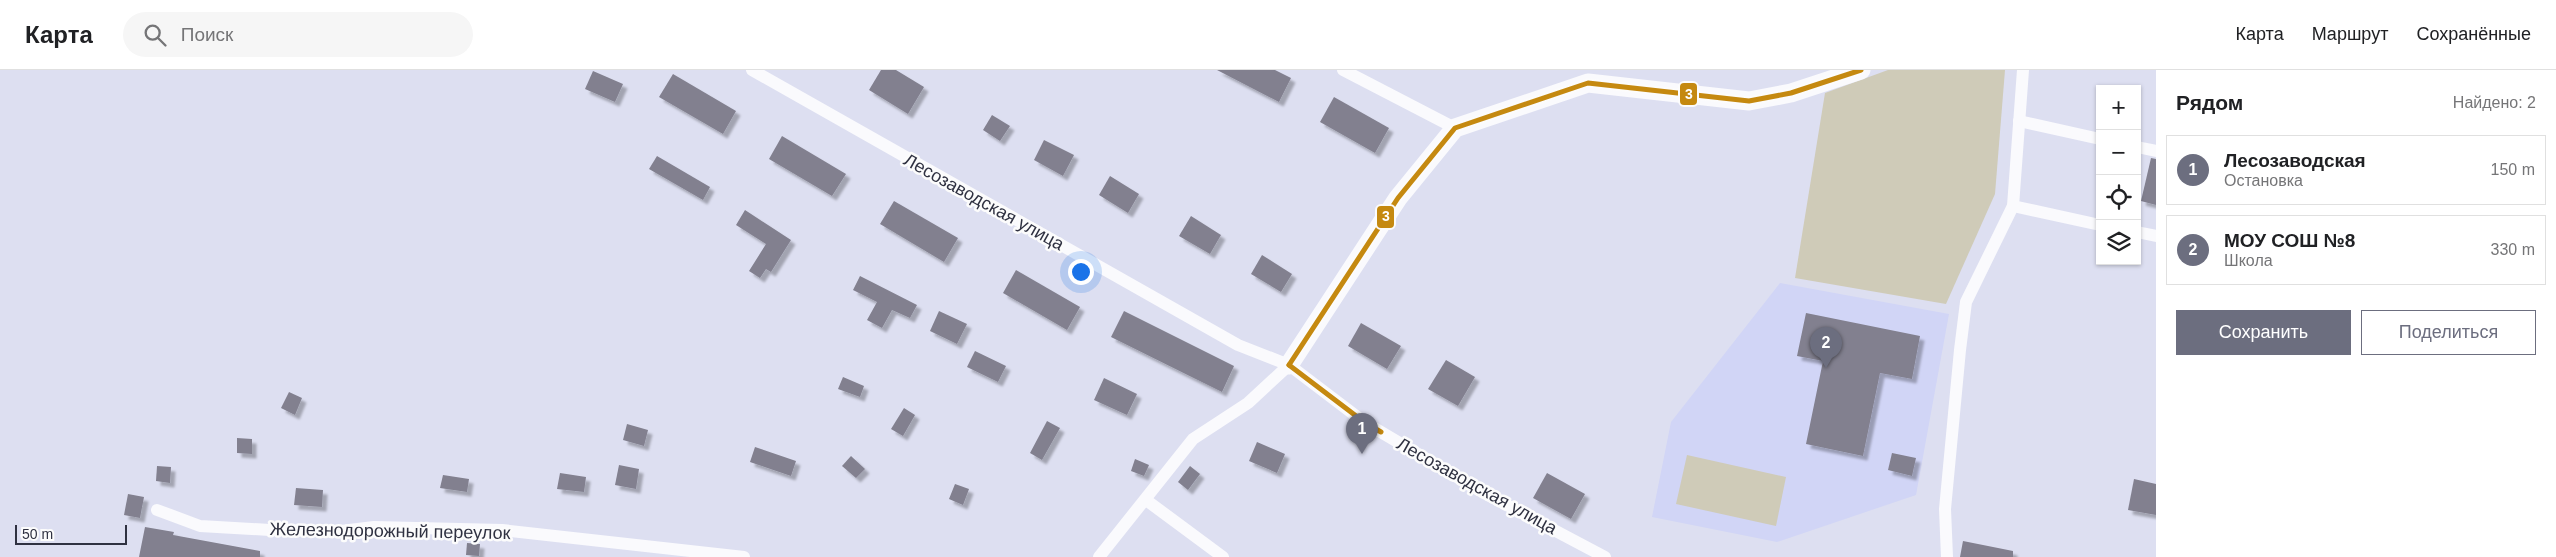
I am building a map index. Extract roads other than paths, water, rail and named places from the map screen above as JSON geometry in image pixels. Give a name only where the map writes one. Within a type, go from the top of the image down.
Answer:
[{"type":"street","name":"Лесозаводская улица","points":[[752,70],[1238,345],[1289,365],[1364,422],[1484,493],[1605,557]]},
{"type":"street","points":[[1342,70],[1455,128]]},
{"type":"street","points":[[1100,557],[1193,439],[1248,403],[1289,365],[1398,198],[1455,128],[1588,83],[1749,101],[1791,93],[1861,70]]},
{"type":"street","points":[[1947,557],[1946,509],[1966,302],[2012,206],[2023,70]]},
{"type":"street","points":[[2020,120],[2096,137]]},
{"type":"street","points":[[2141,148],[2156,151]]},
{"type":"street","points":[[2012,206],[2096,223]]},
{"type":"street","points":[[2141,233],[2156,236]]},
{"type":"street","points":[[1146,500],[1223,557]]},
{"type":"street","name":"Железнодорожный переулок","points":[[157,510],[200,526],[270,530],[341,531],[374,527],[502,530],[744,557]]},
{"type":"place","name":"МОУ СОШ №8","points":[[1826,368]]},
{"type":"place","name":"Лесозаводская","points":[[1362,454]]}]
